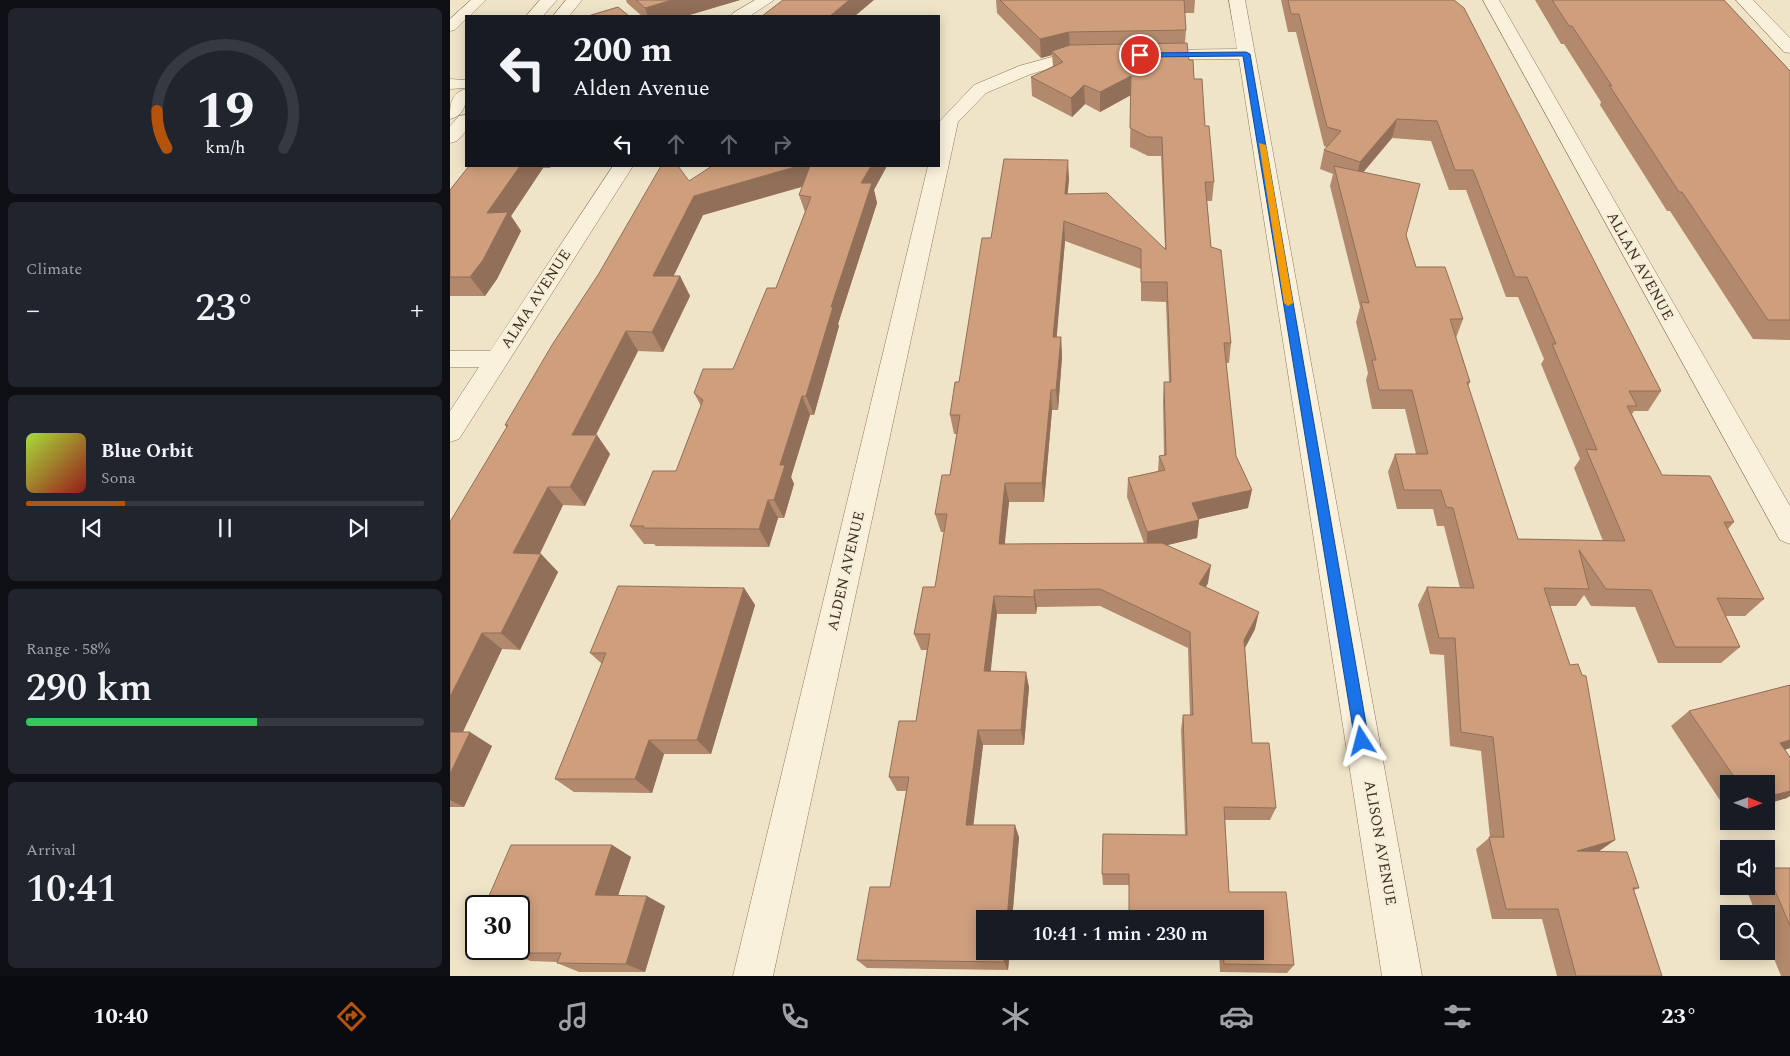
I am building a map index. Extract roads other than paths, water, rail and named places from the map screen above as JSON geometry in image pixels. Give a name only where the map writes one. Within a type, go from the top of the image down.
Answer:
[{"type":"street","points":[[535,15],[549,0]]},
{"type":"street","points":[[562,15],[574,0]]},
{"type":"street","points":[[741,15],[766,0]]},
{"type":"street","name":"ALISON AVENUE","points":[[1237,0],[1402,976]]},
{"type":"street","name":"ALLAN AVENUE","points":[[1491,0],[1790,532]]},
{"type":"street","points":[[1744,0],[1790,48]]},
{"type":"street","points":[[1139,55],[1246,54]]},
{"type":"street","name":"ALDEN AVENUE","points":[[940,157],[949,121],[980,89],[1025,70],[1070,57],[1109,56]]},
{"type":"street","points":[[450,114],[465,95]]},
{"type":"street","points":[[450,137],[465,121]]},
{"type":"street","name":"ALMA AVENUE","points":[[450,432],[622,167]]},
{"type":"street","name":"ALDEN AVENUE","points":[[753,976],[938,167]]},
{"type":"street","points":[[450,359],[497,359]]},
{"type":"lane","points":[[450,27],[479,0]]},
{"type":"lane","points":[[450,84],[465,84]]}]
